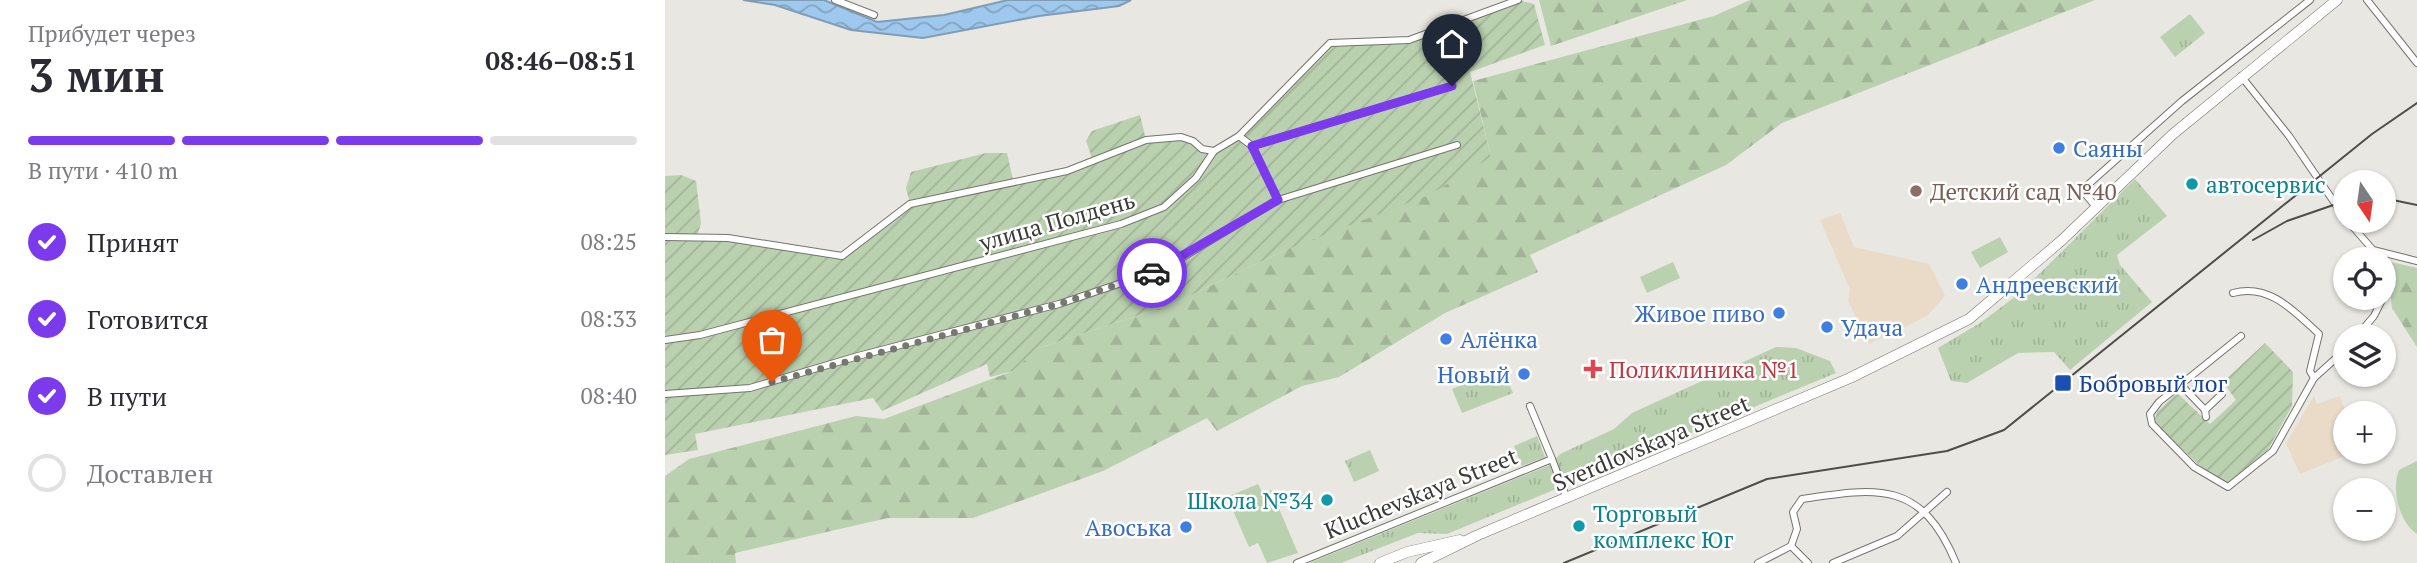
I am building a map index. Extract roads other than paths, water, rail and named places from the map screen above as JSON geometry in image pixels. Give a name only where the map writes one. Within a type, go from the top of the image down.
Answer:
[{"type":"highway","name":"Sverdlovskaya Street","points":[[1421,563],[1475,537],[1714,438],[1927,342],[1991,302],[2173,134],[2241,75],[2337,0]]},
{"type":"highway","name":"Sverdlovskaya Street","points":[[1380,563],[1407,552],[1475,537]]},
{"type":"street","points":[[835,0],[874,15]]},
{"type":"street","name":"улица Полдень","points":[[665,340],[700,335],[1121,225],[1164,207],[1196,178],[1214,151],[1239,136],[1330,43],[1409,40],[1518,0]]},
{"type":"street","points":[[2096,207],[2082,190],[2182,101],[2310,0]]},
{"type":"street","points":[[2367,0],[2417,63]]},
{"type":"street","points":[[2241,75],[2289,136],[2333,200]]},
{"type":"street","points":[[1252,146],[1452,86]]},
{"type":"street","points":[[1239,136],[1252,146],[1278,200]]},
{"type":"street","points":[[665,237],[728,239],[842,256],[910,204],[1067,171],[1146,140],[1181,137],[1193,141],[1202,149],[1214,151]]},
{"type":"street","points":[[665,394],[750,388],[1059,304],[1163,269],[1278,200],[1457,145]]},
{"type":"street","points":[[2358,233],[2370,247]]},
{"type":"street","points":[[2396,256],[2417,261]]},
{"type":"street","points":[[2233,293],[2260,290],[2280,300],[2319,334],[2310,371],[2314,378]]},
{"type":"street","points":[[2241,336],[2159,402],[2150,414],[2151,424],[2195,467],[2228,487],[2232,487],[2273,451],[2314,378],[2333,361]]},
{"type":"street","points":[[2182,386],[2206,413],[2222,394]]},
{"type":"street","points":[[1530,406],[1567,499]]},
{"type":"street","name":"Kluchevskaya Street","points":[[1297,563],[1550,456]]},
{"type":"street","points":[[1758,563],[1791,546],[1797,529],[1793,512],[1802,499],[1850,492],[1878,492],[1901,495],[1926,514],[1957,563]]},
{"type":"street","points":[[1833,563],[1897,536],[1926,514],[1947,492]]},
{"type":"street","points":[[1791,546],[1808,563]]},
{"type":"water","points":[[743,0],[824,0],[877,22],[944,15],[1008,0],[1131,0],[1119,6],[1039,16],[923,38],[851,30],[775,5]]},
{"type":"railway","points":[[1564,563],[1767,479],[1947,451],[2004,430],[2372,134],[2417,103]]},
{"type":"railway","points":[[2396,201],[2417,205]]},
{"type":"railway","points":[[2253,240],[2287,221],[2333,205]]},
{"type":"place","name":"Саяны","points":[[2059,148]]},
{"type":"place","name":"автосервис","points":[[2192,184]]},
{"type":"place","name":"Детский сад №40","points":[[1916,191]]},
{"type":"place","name":"Андреевский","points":[[1962,284]]},
{"type":"place","name":"Живое пиво","points":[[1779,313]]},
{"type":"place","name":"Удача","points":[[1827,327]]},
{"type":"place","name":"Алёнка","points":[[1446,339]]},
{"type":"place","name":"Поликлиника №1","points":[[1593,369]]},
{"type":"place","name":"Новый","points":[[1524,374]]},
{"type":"place","name":"Бобровый лог","points":[[2063,383]]},
{"type":"place","name":"Школа №34","points":[[1327,500]]},
{"type":"place","name":"Торговый комплекс Юг","points":[[1579,526]]},
{"type":"place","name":"Авоська","points":[[1186,527]]}]
